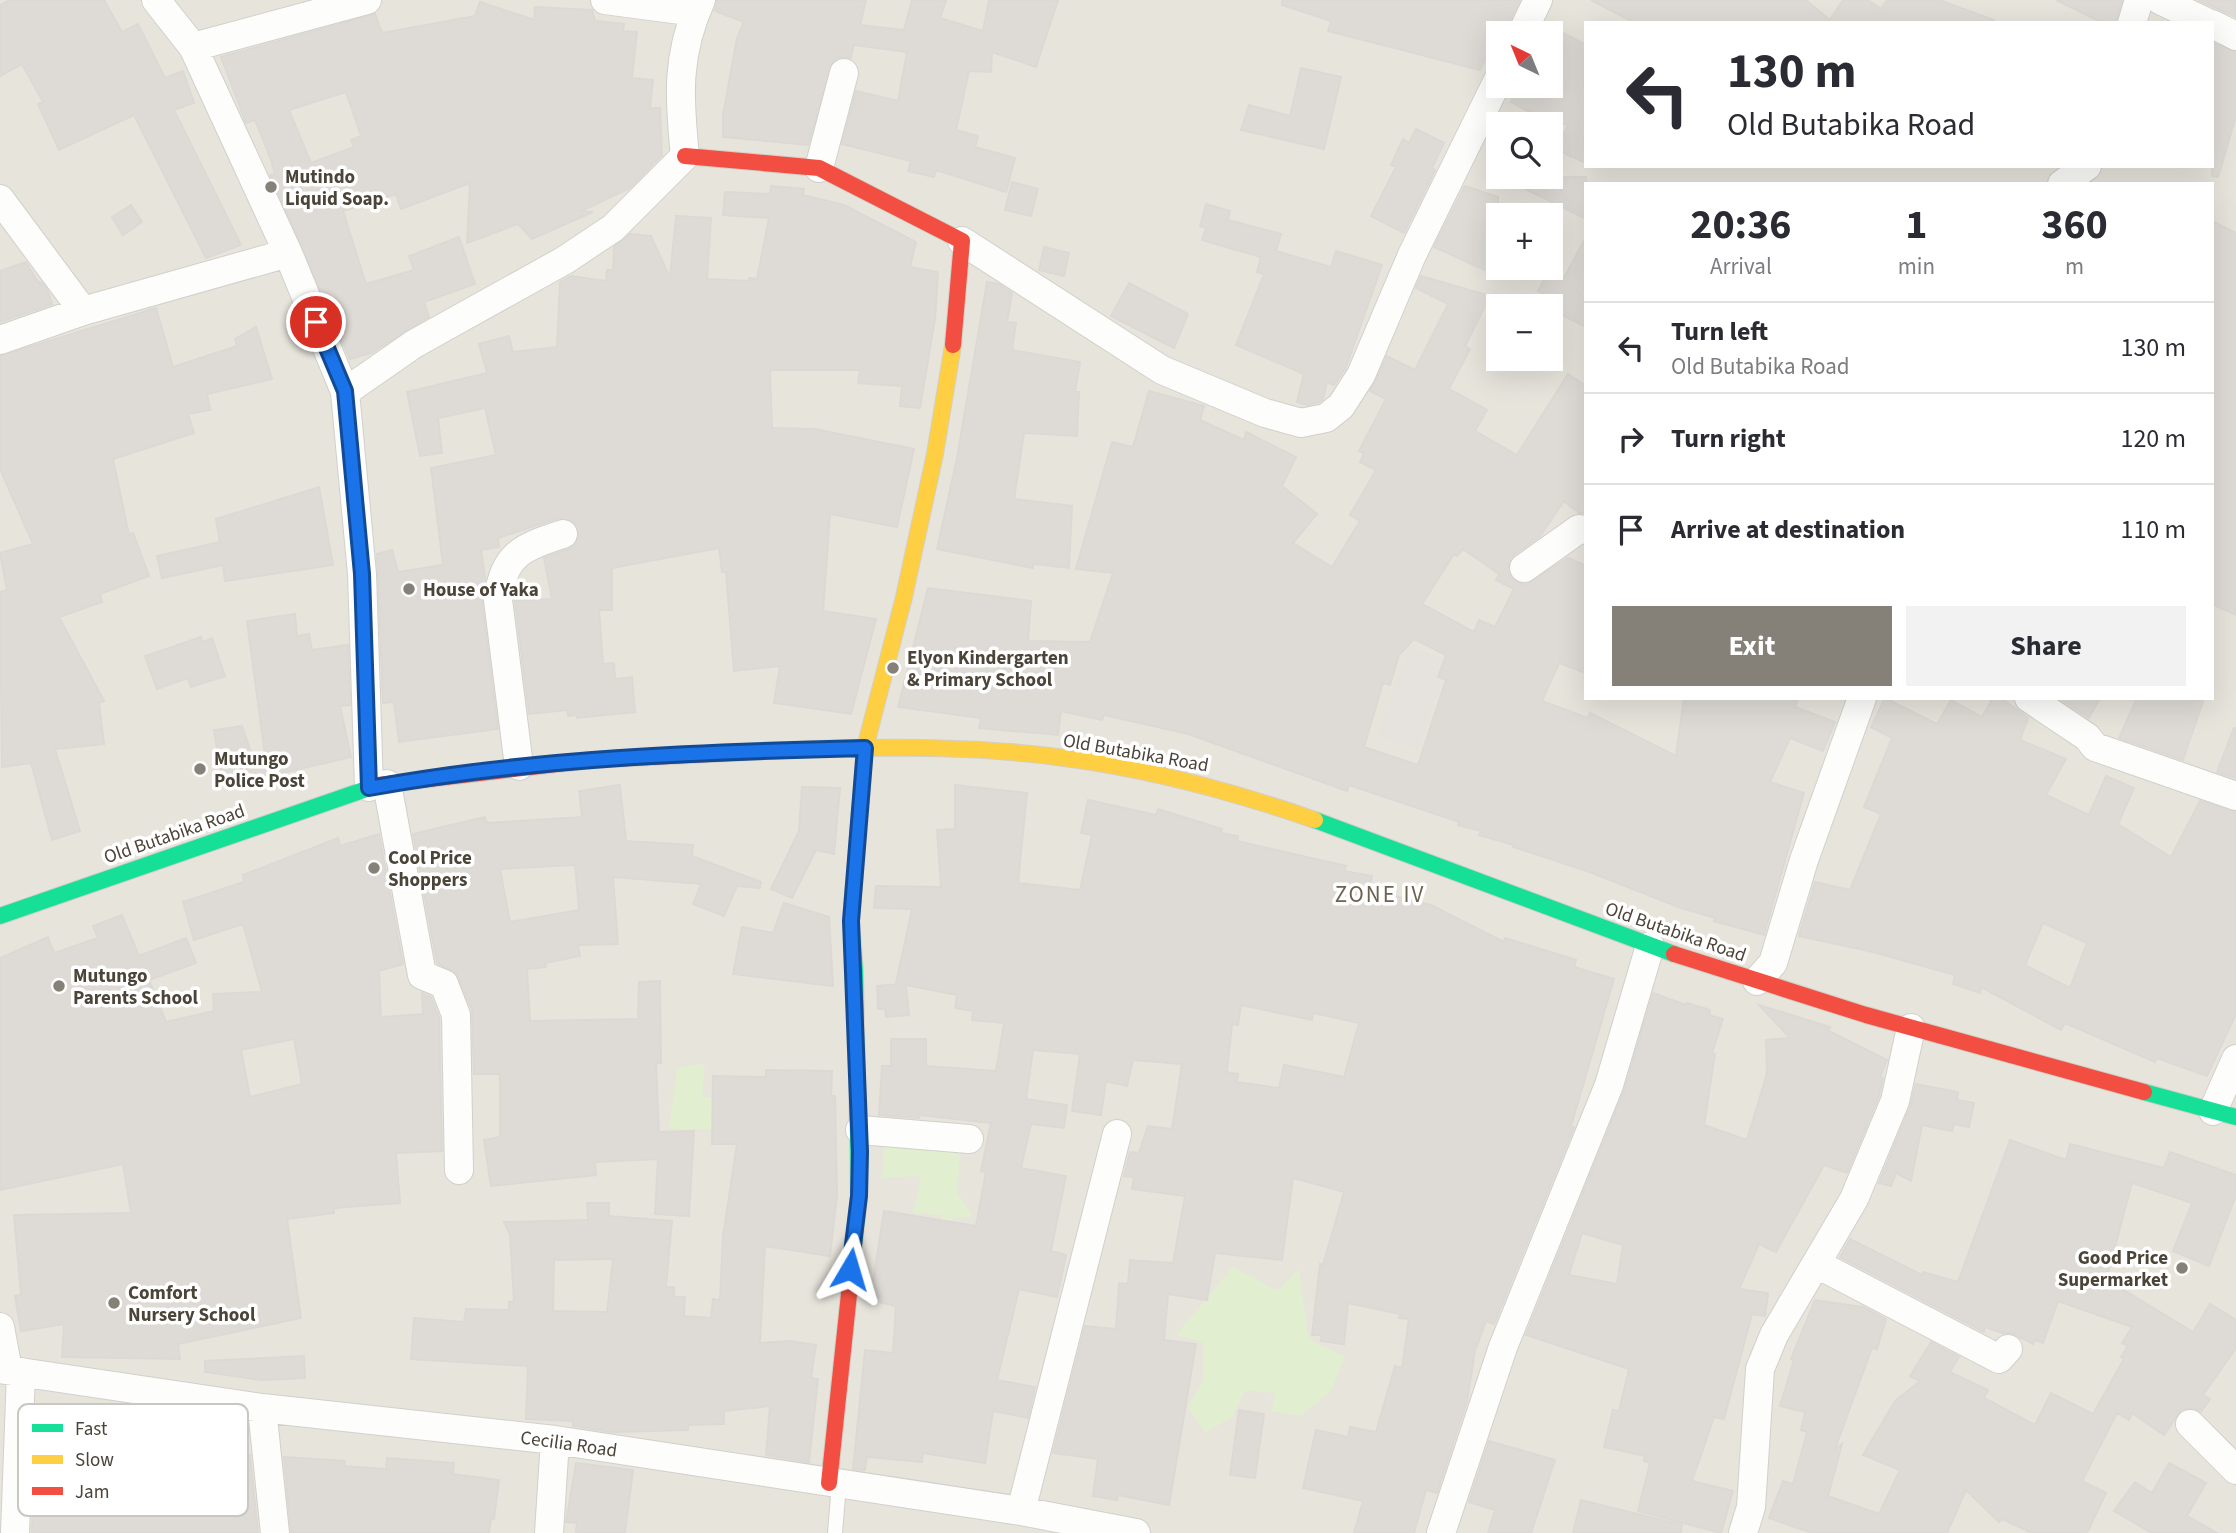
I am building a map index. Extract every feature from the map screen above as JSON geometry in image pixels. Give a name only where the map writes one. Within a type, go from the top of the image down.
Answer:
[{"type":"main road","points":[[685,156],[819,169],[962,241],[957,321],[935,454],[904,597],[865,748],[851,921],[860,1130],[859,1196],[834,1484]]},
{"type":"main road","name":"Old Butabika Road","points":[[0,916],[378,786],[604,757],[865,748],[1007,753],[1091,762],[1209,786],[1317,821],[1650,946],[1757,981],[1911,1028],[2224,1114]]},
{"type":"street","points":[[156,0],[193,47],[288,253],[345,391],[378,786],[422,975],[444,984],[456,1015],[459,1170]]},
{"type":"street","points":[[193,47],[367,0]]},
{"type":"street","points":[[345,391],[414,344],[565,260],[614,228],[685,156],[679,98],[681,61],[698,6],[605,0]]},
{"type":"street","points":[[1527,21],[1538,0]]},
{"type":"street","points":[[2133,21],[2139,0]]},
{"type":"street","points":[[2161,0],[2204,21]]},
{"type":"street","points":[[2214,26],[2236,36]]},
{"type":"street","points":[[819,169],[844,73]]},
{"type":"street","points":[[962,241],[1162,370],[1265,412],[1301,423],[1326,418],[1341,405],[1361,375],[1412,255],[1489,98]]},
{"type":"street","points":[[2065,182],[2084,168]]},
{"type":"street","points":[[0,199],[82,311]]},
{"type":"street","points":[[0,341],[82,311],[288,253]]},
{"type":"street","points":[[1524,568],[1579,529],[1584,530]]},
{"type":"street","points":[[519,766],[498,600],[500,576],[509,561],[530,545],[563,534]]},
{"type":"street","points":[[1757,981],[1773,963],[1804,860],[1861,700]]},
{"type":"street","points":[[2039,701],[2087,737],[2095,747],[2236,796]]},
{"type":"street","points":[[1441,1533],[1503,1347],[1609,1085],[1650,946]]},
{"type":"street","points":[[1743,1533],[1751,1507],[1760,1369],[1774,1335],[1854,1199],[1895,1101],[1911,1028]]},
{"type":"street","points":[[2224,1114],[2236,1059]]},
{"type":"street","points":[[860,1130],[969,1139]]},
{"type":"street","points":[[1021,1511],[1117,1134]]},
{"type":"street","points":[[1817,1264],[1999,1359],[2007,1349]]},
{"type":"street","points":[[0,1327],[10,1370],[15,1533]]},
{"type":"street","name":"Cecilia Road","points":[[10,1370],[235,1404]]},
{"type":"street","name":"Cecilia Road","points":[[248,1406],[555,1440],[1021,1511],[1136,1533]]},
{"type":"street","points":[[262,1408],[275,1533]]},
{"type":"street","points":[[2190,1424],[2236,1470]]},
{"type":"street","points":[[549,1533],[555,1440]]},
{"type":"lane","points":[[834,1484],[835,1533]]},
{"type":"shaded area","points":[[0,0],[2236,0],[2236,1533],[0,1533]]},
{"type":"shaded area","points":[[1408,646],[1443,658],[1435,679],[1442,682],[1418,750],[1377,736]]},
{"type":"green space","points":[[705,1063],[702,1097],[717,1099],[714,1129],[669,1129],[677,1068]]},
{"type":"green space","points":[[884,1139],[961,1149],[957,1192],[973,1216],[953,1218],[940,1235],[941,1215],[913,1213],[921,1176],[882,1178]]},
{"type":"green space","points":[[1233,1267],[1278,1291],[1299,1269],[1309,1339],[1345,1357],[1331,1391],[1301,1416],[1271,1411],[1275,1393],[1245,1391],[1232,1417],[1205,1433],[1188,1407],[1203,1379],[1203,1342],[1176,1335]]},
{"type":"building","points":[[10,0],[104,0],[122,32],[138,24],[165,78],[183,71],[194,103],[174,110],[241,245],[206,258],[134,115],[59,150],[38,104],[43,102],[22,64],[0,76],[0,5]]},
{"type":"building","points":[[717,0],[866,0],[860,25],[904,30],[912,0],[946,0],[940,18],[983,31],[989,0],[1058,0],[1036,67],[992,52],[991,72],[969,71],[956,130],[978,136],[975,147],[1015,158],[1006,192],[936,170],[934,177],[908,171],[911,161],[842,144],[856,91],[898,101],[907,52],[854,45],[851,58],[840,57],[833,61],[808,145],[723,137],[723,115],[737,38],[744,22],[715,11]]},
{"type":"building","points":[[1282,0],[1520,0],[1510,21],[1486,21],[1486,58],[1480,70],[1328,31],[1331,21],[1282,5]]},
{"type":"building","points":[[1591,0],[1806,0],[1830,20],[1843,0],[1868,0],[1881,9],[1887,0],[1939,0],[1994,20],[1994,21],[1631,21]]},
{"type":"building","points":[[2056,0],[2122,0],[2117,21],[2099,21]]},
{"type":"building","points":[[2198,0],[2236,0],[2236,17],[2219,9]]},
{"type":"building","points":[[480,2],[534,20],[535,7],[592,10],[595,21],[624,24],[623,31],[637,32],[632,78],[653,80],[650,108],[660,108],[662,155],[630,188],[581,211],[593,212],[532,239],[518,224],[467,243],[470,183],[401,209],[396,194],[343,211],[366,284],[414,270],[409,256],[459,237],[475,284],[424,302],[429,317],[371,353],[350,359],[270,175],[275,174],[255,120],[246,123],[221,57],[375,14],[382,33],[475,16]],"holes":[[[346,92],[361,136],[351,140],[354,147],[311,163],[289,110]]]},
{"type":"building","points":[[1563,33],[1584,44],[1584,162],[1563,153],[1563,136],[1568,124],[1563,124],[1563,112],[1530,112],[1511,102],[1513,98],[1563,98]]},
{"type":"building","points":[[2214,44],[2236,52],[2236,116],[2218,177],[2212,176]]},
{"type":"building","points":[[1301,68],[1341,77],[1324,149],[1241,130],[1249,105],[1290,116]]},
{"type":"building","points":[[1416,129],[1444,143],[1432,168],[1435,170],[1404,233],[1371,216],[1396,167],[1391,165],[1403,139],[1409,143]]},
{"type":"building","points":[[1563,177],[1586,177],[1584,218],[1563,208],[1563,203],[1554,203],[1525,189],[1563,189]]},
{"type":"building","points":[[1012,182],[1038,189],[1031,216],[1005,210]]},
{"type":"building","points":[[771,186],[804,189],[803,195],[844,205],[916,242],[910,267],[938,272],[935,319],[920,408],[900,406],[902,386],[858,383],[860,370],[770,370],[772,428],[815,429],[914,449],[897,527],[830,514],[823,611],[876,619],[851,714],[774,703],[780,666],[734,671],[726,572],[722,572],[719,548],[612,568],[612,610],[599,610],[603,664],[614,663],[615,679],[632,677],[635,712],[577,718],[577,715],[568,716],[567,710],[529,714],[515,601],[552,599],[544,558],[569,549],[579,537],[574,522],[558,518],[498,538],[499,547],[481,550],[485,578],[482,602],[498,729],[399,742],[394,702],[383,703],[377,554],[392,550],[398,572],[443,565],[431,468],[496,455],[485,408],[438,418],[442,453],[420,456],[407,392],[487,373],[479,344],[509,336],[513,352],[557,347],[560,282],[571,276],[606,281],[607,270],[613,270],[614,247],[630,234],[651,236],[670,278],[676,216],[711,218],[707,279],[757,279],[769,218],[723,215],[725,192],[770,194]]},
{"type":"building","points":[[1465,186],[1498,197],[1498,203],[1486,203],[1486,271],[1434,247]]},
{"type":"building","points":[[1206,204],[1230,211],[1228,220],[1281,234],[1276,251],[1331,267],[1336,251],[1382,265],[1346,367],[1334,385],[1327,382],[1323,399],[1319,402],[1308,405],[1297,402],[1304,374],[1236,345],[1264,274],[1257,272],[1261,257],[1202,240],[1206,228],[1200,226]]},
{"type":"building","points":[[131,205],[142,222],[123,235],[112,217]]},
{"type":"building","points":[[2214,222],[2236,233],[2236,615],[2214,605]]},
{"type":"building","points":[[1584,241],[1584,326],[1563,316],[1563,294],[1544,294],[1538,291],[1544,280],[1563,280]]},
{"type":"building","points":[[1044,247],[1069,253],[1064,276],[1039,270]]},
{"type":"building","points":[[26,262],[38,282],[48,291],[52,304],[0,322],[0,271]]},
{"type":"building","points":[[1421,276],[1486,295],[1486,304],[1465,346],[1470,349],[1449,389],[1487,410],[1475,431],[1517,455],[1568,374],[1584,385],[1584,513],[1579,513],[1564,501],[1540,536],[1514,555],[1507,569],[1511,578],[1525,585],[1568,558],[1584,565],[1584,672],[1559,663],[1542,701],[1588,718],[1590,713],[1676,756],[1684,700],[1797,700],[1795,707],[1835,722],[1823,751],[1790,738],[1770,782],[1804,793],[1764,935],[1714,921],[1715,918],[1681,908],[1587,871],[1479,835],[1481,831],[1458,825],[1459,822],[1349,785],[1347,791],[1188,734],[1104,715],[1102,720],[1061,711],[1058,735],[979,728],[981,718],[898,707],[928,588],[1031,601],[1028,641],[1090,642],[1113,573],[1076,569],[1112,442],[1133,447],[1149,391],[1204,406],[1200,420],[1244,440],[1246,432],[1296,457],[1282,486],[1317,514],[1293,543],[1332,567],[1360,521],[1350,515],[1376,470],[1360,462],[1364,453],[1359,451],[1386,399],[1370,391],[1387,356],[1415,370],[1448,304],[1416,288]],"holes":[[[1463,549],[1499,574],[1496,580],[1514,589],[1495,627],[1479,620],[1474,632],[1422,604],[1454,554],[1457,556]],[[1414,639],[1446,655],[1438,677],[1446,680],[1418,765],[1364,747],[1383,683],[1390,685],[1399,655]]]},
{"type":"building","points":[[987,282],[998,284],[1012,293],[1007,322],[1016,323],[1012,350],[1080,362],[1075,392],[1079,392],[1077,436],[1024,433],[1014,499],[1072,506],[1069,568],[1033,564],[1033,568],[937,549],[957,458]]},
{"type":"building","points":[[1129,283],[1188,314],[1174,348],[1111,316]]},
{"type":"building","points":[[156,308],[173,367],[237,346],[235,339],[256,327],[272,379],[207,394],[210,410],[188,414],[194,433],[113,459],[129,535],[133,533],[149,576],[100,594],[102,602],[59,617],[104,701],[99,703],[104,744],[55,749],[80,831],[52,840],[31,763],[2,767],[0,592],[7,590],[0,553],[33,544],[0,469],[0,356]]},
{"type":"building","points":[[319,487],[333,565],[225,581],[223,565],[162,578],[157,556],[220,542],[216,519]]},
{"type":"building","points":[[295,614],[297,636],[309,634],[312,650],[348,645],[350,705],[340,706],[351,757],[274,775],[275,783],[252,785],[251,771],[221,776],[214,730],[242,726],[253,758],[265,755],[247,621]]},
{"type":"building","points":[[201,637],[203,642],[212,638],[225,676],[191,687],[188,678],[157,689],[145,656]]},
{"type":"building","points":[[1884,700],[1937,724],[1951,700],[1982,717],[1992,700],[2004,700],[2028,718],[2020,740],[2066,759],[2046,795],[2089,815],[2106,776],[2134,788],[2118,824],[2171,857],[2200,801],[2236,812],[2236,1014],[2207,1076],[2157,1058],[2155,1062],[2065,1023],[2061,1030],[1981,987],[1980,993],[1953,984],[1955,975],[1873,952],[1799,936],[1815,882],[1850,890],[1881,814],[1864,807],[1892,738],[1871,727]],"holes":[[[2043,923],[2087,943],[2070,988],[2025,965]]]},
{"type":"building","points":[[2062,700],[2099,700],[2089,718]]},
{"type":"building","points":[[2136,700],[2203,700],[2183,760],[2119,738]]},
{"type":"building","points":[[2236,728],[2236,778],[2217,772]]},
{"type":"building","points":[[620,785],[626,841],[693,845],[692,856],[761,882],[760,888],[737,886],[724,916],[693,904],[701,884],[613,877],[618,944],[578,945],[580,956],[545,963],[546,967],[527,969],[530,1021],[638,1019],[639,982],[660,981],[661,1063],[656,1063],[659,1132],[694,1131],[689,1216],[655,1214],[658,1159],[595,1162],[596,1175],[491,1186],[484,1140],[500,1137],[500,1074],[474,1074],[472,1009],[456,973],[437,963],[413,834],[485,817],[487,823],[582,817],[579,791]],"holes":[[[575,865],[579,910],[510,922],[500,869]]]},
{"type":"building","points":[[955,785],[1027,793],[1018,883],[1080,890],[1092,835],[1081,833],[1088,800],[1156,815],[1158,809],[1222,829],[1221,833],[1238,836],[1237,841],[1346,866],[1344,871],[1372,876],[1369,890],[1431,905],[1504,942],[1505,938],[1576,960],[1574,967],[1614,979],[1571,1126],[1574,1127],[1494,1324],[1486,1321],[1475,1351],[1467,1401],[1437,1493],[1426,1490],[1414,1533],[1354,1533],[1363,1501],[1303,1488],[1316,1430],[1348,1437],[1350,1427],[1376,1432],[1395,1366],[1402,1368],[1409,1319],[1399,1318],[1400,1314],[1348,1303],[1344,1344],[1321,1341],[1321,1335],[1312,1335],[1320,1264],[1323,1265],[1344,1192],[1293,1178],[1282,1260],[1215,1253],[1207,1300],[1168,1294],[1164,1340],[1196,1344],[1169,1505],[1118,1495],[1117,1500],[1093,1496],[1098,1459],[1053,1453],[1085,1326],[1116,1329],[1119,1283],[1128,1284],[1130,1260],[1173,1263],[1185,1196],[1132,1189],[1134,1177],[1124,1176],[1130,1152],[1139,1153],[1148,1126],[1172,1129],[1182,1064],[1133,1060],[1127,1086],[1106,1081],[1101,1115],[1072,1111],[1080,1054],[1033,1050],[1026,1099],[1067,1105],[1064,1128],[1031,1124],[1021,1168],[1066,1176],[1051,1251],[1066,1255],[1057,1297],[1019,1289],[997,1380],[1035,1387],[1028,1418],[993,1411],[985,1463],[923,1453],[922,1462],[867,1457],[865,1470],[853,1469],[865,1350],[893,1353],[896,1306],[870,1300],[884,1211],[976,1226],[986,1172],[981,1171],[991,1123],[920,1115],[919,1118],[879,1115],[882,1066],[891,1066],[891,1039],[926,1039],[926,1066],[996,1071],[1004,1023],[972,1020],[973,1011],[955,1008],[957,995],[906,985],[909,1015],[886,1017],[885,1009],[878,1009],[877,986],[901,984],[896,983],[912,909],[874,908],[876,886],[941,887],[937,830],[955,829]],"holes":[[[1241,1005],[1312,1020],[1313,1013],[1359,1023],[1344,1077],[1284,1065],[1279,1088],[1237,1082],[1238,1074],[1227,1072],[1232,1024],[1238,1025]]]},
{"type":"building","points":[[802,787],[840,788],[834,854],[816,850],[792,898],[771,889],[799,831]]},
{"type":"building","points":[[379,834],[403,964],[379,971],[381,1017],[423,1014],[422,993],[431,997],[439,1018],[442,1151],[396,1153],[400,1203],[334,1208],[334,1213],[287,1219],[301,1318],[178,1344],[180,1359],[62,1357],[64,1324],[21,1331],[15,1296],[21,1295],[14,1215],[131,1213],[123,1164],[0,1190],[0,958],[48,937],[54,953],[98,938],[93,926],[122,915],[139,956],[186,938],[196,963],[149,980],[166,1022],[214,1011],[213,994],[262,992],[243,924],[194,940],[183,902],[244,882],[243,875],[338,838],[340,846]],"holes":[[[294,1039],[302,1084],[250,1097],[241,1050]]]},
{"type":"building","points":[[784,903],[829,917],[833,986],[733,974],[742,927],[773,933]]},
{"type":"building","points":[[1653,993],[1710,1010],[1709,1015],[1723,1019],[1712,1053],[1715,1054],[1704,1125],[1747,1140],[1767,1073],[1766,1040],[1790,1038],[1759,1005],[1830,1027],[1829,1031],[1887,1060],[1880,1077],[1883,1078],[1879,1096],[1847,1173],[1824,1165],[1776,1252],[1759,1244],[1739,1289],[1768,1293],[1765,1316],[1752,1314],[1724,1419],[1714,1417],[1692,1481],[1733,1491],[1721,1533],[1638,1511],[1650,1463],[1644,1461],[1645,1456],[1604,1447],[1613,1410],[1619,1411],[1629,1369],[1526,1335],[1624,1091]],"holes":[[[1582,1233],[1623,1245],[1617,1284],[1569,1275]]]},
{"type":"building","points":[[766,1070],[832,1071],[831,1096],[835,1096],[837,1195],[830,1256],[765,1246],[760,1343],[790,1341],[816,1345],[811,1378],[818,1379],[809,1462],[766,1455],[770,1406],[724,1411],[724,1424],[688,1425],[688,1430],[611,1432],[573,1426],[573,1421],[526,1419],[528,1366],[411,1359],[414,1318],[464,1322],[466,1309],[509,1310],[509,1302],[514,1302],[510,1235],[504,1222],[588,1220],[587,1203],[609,1203],[609,1216],[672,1221],[666,1287],[674,1287],[674,1297],[685,1297],[684,1316],[711,1318],[713,1299],[720,1300],[723,1236],[737,1144],[712,1144],[713,1076],[766,1077]],"holes":[[[613,1259],[607,1312],[553,1311],[554,1260]]]},
{"type":"building","points":[[1916,1084],[1958,1092],[1957,1100],[1974,1103],[1969,1127],[1954,1124],[1952,1131],[1922,1125],[1911,1181],[1896,1173],[1891,1186],[1879,1183],[1910,1107]]},
{"type":"building","points":[[2010,1140],[2066,1160],[2070,1144],[2164,1168],[2170,1152],[2236,1175],[2236,1195],[2209,1266],[2173,1251],[2192,1203],[2132,1183],[2107,1277],[2126,1284],[2124,1290],[2193,1332],[2210,1304],[2236,1320],[2236,1348],[2203,1395],[2210,1399],[2201,1412],[2194,1408],[2182,1409],[2164,1435],[2132,1413],[2129,1420],[2117,1413],[2082,1481],[2106,1493],[2087,1533],[2032,1533],[2002,1519],[1999,1522],[1966,1490],[1947,1533],[1812,1533],[1769,1518],[1783,1481],[1793,1484],[1807,1432],[1801,1430],[1805,1412],[1780,1406],[1794,1360],[1791,1359],[1815,1300],[1863,1307],[1886,1319],[1877,1349],[1872,1348],[1835,1449],[1842,1444],[1828,1496],[1879,1514],[1900,1470],[1863,1455],[1895,1401],[1920,1381],[1910,1376],[1931,1342],[1959,1357],[1950,1372],[1988,1390],[1984,1398],[2035,1425],[2051,1393],[2093,1414],[2124,1359],[2121,1357],[2128,1346],[2122,1343],[2132,1327],[2058,1301],[2043,1343],[2035,1340],[2033,1344],[2012,1333],[2002,1333],[1985,1327],[1984,1332],[1840,1257],[1850,1239],[1922,1275],[1923,1272],[1958,1282]]},
{"type":"building","points":[[304,1356],[305,1378],[261,1380],[205,1372],[205,1361]]},
{"type":"building","points":[[1239,1410],[1264,1414],[1255,1478],[1230,1475]]},
{"type":"building","points":[[1489,1441],[1555,1460],[1531,1533],[1488,1533],[1495,1510],[1469,1502]]},
{"type":"building","points":[[250,1455],[258,1533],[32,1533],[33,1516],[248,1516]]},
{"type":"building","points":[[284,1457],[345,1461],[344,1466],[386,1469],[387,1458],[454,1463],[453,1474],[499,1480],[494,1519],[491,1519],[489,1533],[291,1533]]},
{"type":"building","points":[[576,1463],[633,1470],[625,1533],[576,1533],[577,1523],[566,1522]]},
{"type":"building","points":[[2169,1463],[2206,1483],[2187,1516],[2217,1533],[2152,1533],[2114,1511],[2135,1482],[2152,1493]]},
{"type":"building","points":[[1581,1500],[1682,1525],[1681,1533],[1573,1533]]},
{"type":"traffic: fast","points":[[0,916],[378,785]]},
{"type":"traffic: fast","points":[[849,1294],[859,1196],[855,971],[851,921],[861,800]]},
{"type":"traffic: fast","points":[[1315,820],[1674,954]]},
{"type":"traffic: fast","points":[[2144,1092],[2236,1117]]},
{"type":"traffic: slow","points":[[861,800],[865,748],[904,597],[935,454],[953,345]]},
{"type":"traffic: slow","points":[[808,749],[964,749],[1057,757],[1123,767],[1188,782],[1315,820]]},
{"type":"traffic: jam","points":[[685,156],[819,168],[962,241],[953,345]]},
{"type":"traffic: jam","points":[[378,785],[591,760],[808,749]]},
{"type":"traffic: jam","points":[[1674,954],[1866,1015],[2144,1092]]},
{"type":"traffic: jam","points":[[829,1483],[849,1294]]},
{"type":"place","name":"Mutindo Liquid Soap.","points":[[271,187]]},
{"type":"place","name":"House of Yaka","points":[[409,589]]},
{"type":"place","name":"Elyon Kindergarten & Primary School","points":[[893,668]]},
{"type":"place","name":"Mutungo Police Post","points":[[200,769]]},
{"type":"place","name":"Cool Price Shoppers","points":[[374,868]]},
{"type":"place","name":"Mutungo Parents School","points":[[59,986]]},
{"type":"place","name":"Good Price Supermarket","points":[[2182,1268]]},
{"type":"place","name":"Comfort Nursery School","points":[[114,1303]]},
{"type":"district","name":"ZONE IV","points":[[1380,894]]},
{"type":"route","points":[[316,322],[345,391],[362,574],[369,788],[455,774],[604,757],[865,748],[851,921],[860,1152],[859,1196],[850,1269]]}]
